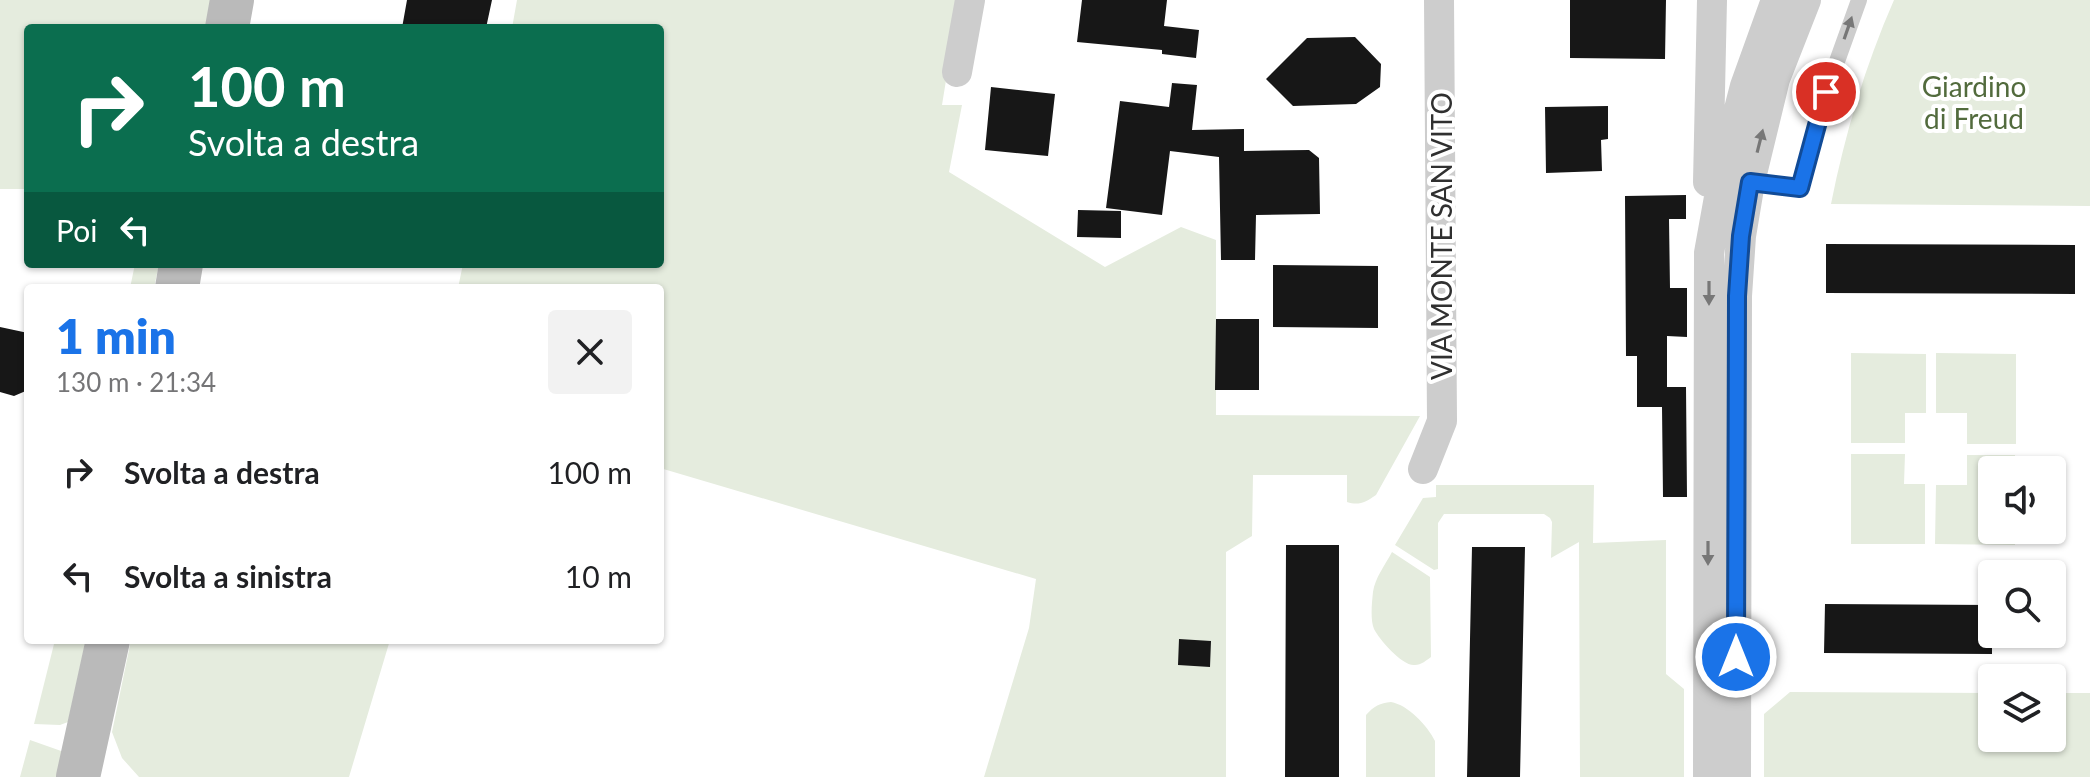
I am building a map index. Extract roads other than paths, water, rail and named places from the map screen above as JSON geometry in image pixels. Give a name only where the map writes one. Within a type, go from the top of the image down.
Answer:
[{"type":"main road","points":[[228,24],[232,0]]},
{"type":"main road","points":[[78,777],[107,644]]},
{"type":"street","points":[[957,72],[970,0]]},
{"type":"street","name":"VIA MONTE SAN VITO","points":[[1423,469],[1442,421],[1439,0]]},
{"type":"street","points":[[1708,777],[1708,178],[1712,0]]},
{"type":"street","points":[[1709,253],[1725,164],[1745,86],[1776,0]]},
{"type":"street","points":[[1736,777],[1737,296],[1741,236],[1750,182],[1775,79],[1806,0]]},
{"type":"lane","points":[[1750,182],[1800,188],[1826,92],[1859,0]]},
{"type":"park label","name":"Giardino di Freud","points":[[1974,102]]}]
